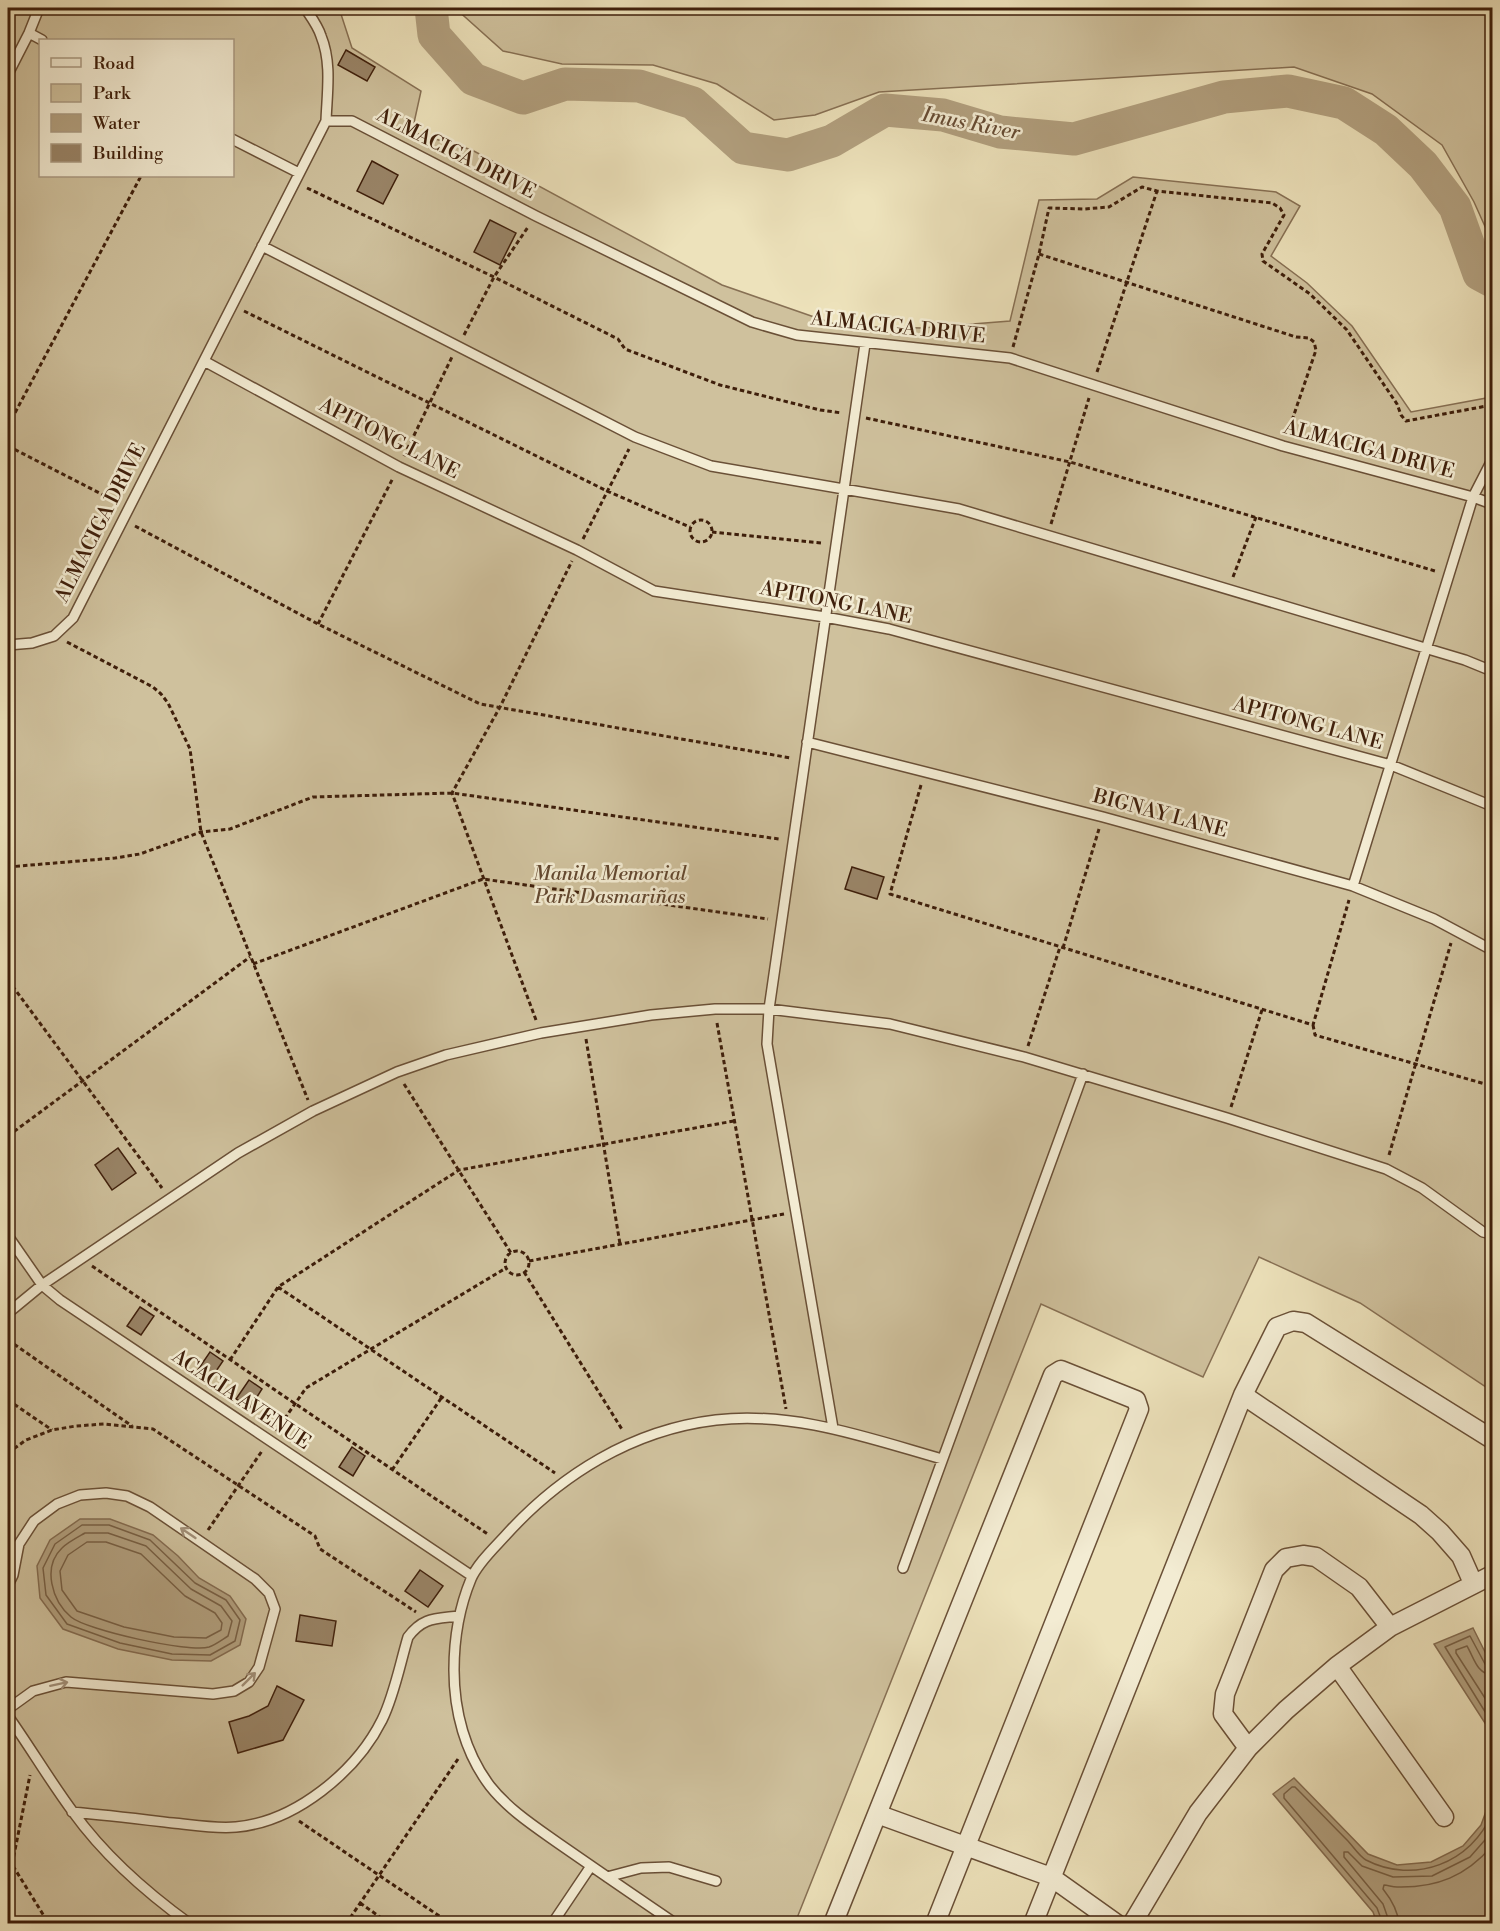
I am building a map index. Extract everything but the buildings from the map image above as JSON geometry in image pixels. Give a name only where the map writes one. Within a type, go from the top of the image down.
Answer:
[{"type":"street","points":[[1033,1923],[1243,1395],[1277,1327],[1293,1321],[1306,1323],[1492,1439]]},
{"type":"street","points":[[833,1923],[1053,1375],[1060,1370],[1136,1400],[1139,1409],[935,1923]]},
{"type":"street","points":[[1243,1395],[1421,1515],[1461,1556],[1473,1583]]},
{"type":"street","points":[[1248,1748],[1223,1714],[1225,1694],[1274,1570],[1286,1558],[1303,1555],[1316,1557],[1359,1587],[1390,1627]]},
{"type":"street","points":[[1132,1923],[1198,1813],[1248,1748],[1286,1710],[1337,1666],[1390,1627],[1492,1575]]},
{"type":"street","points":[[1337,1666],[1444,1817]]},
{"type":"street","points":[[877,1814],[1051,1877],[1117,1923]]},
{"type":"lane","points":[[8,74],[39,8]]},
{"type":"lane","name":"ALMACIGA DRIVE","points":[[54,636],[73,618],[326,121],[328,73],[326,48],[305,8]]},
{"type":"lane","points":[[28,33],[40,39]]},
{"type":"lane","name":"ALMACIGA DRIVE","points":[[326,121],[352,121],[536,216],[752,322],[797,335],[1010,358],[1284,446],[1492,504]]},
{"type":"lane","points":[[234,140],[299,173]]},
{"type":"lane","points":[[262,246],[635,436],[711,466],[959,509],[1492,670]]},
{"type":"lane","points":[[833,1428],[767,1044],[769,1009],[865,344]]},
{"type":"lane","name":"APITONG LANE","points":[[204,361],[399,467],[577,550],[654,591],[890,629],[1391,765],[1492,806]]},
{"type":"lane","points":[[1353,886],[1473,497],[1492,460]]},
{"type":"lane","points":[[8,645],[32,643],[54,636]]},
{"type":"lane","name":"BIGNAY LANE","points":[[807,742],[1103,817],[1353,886],[1455,930],[1492,950]]},
{"type":"lane","points":[[8,1313],[80,1258],[238,1153],[313,1111],[397,1072],[446,1055],[541,1033],[651,1015],[715,1009],[769,1009],[890,1024],[1083,1074],[1385,1169],[1422,1188],[1483,1232],[1492,1234]]},
{"type":"lane","points":[[903,1568],[1083,1074]]},
{"type":"lane","name":"ACACIA AVENUE","points":[[8,1236],[42,1285],[60,1300],[472,1576]]},
{"type":"lane","points":[[676,1923],[526,1820],[490,1786],[467,1745],[454,1697],[454,1659],[459,1616],[472,1576],[528,1511],[565,1480],[585,1466],[631,1444],[683,1426],[716,1420],[754,1418],[788,1420],[833,1428],[942,1459]]},
{"type":"lane","points":[[8,1586],[13,1575],[19,1544],[34,1521],[57,1504],[80,1495],[106,1492],[127,1496],[150,1507],[255,1579],[270,1593],[275,1609],[259,1667],[249,1682],[234,1691],[213,1694],[66,1682],[33,1690],[8,1708]]},
{"type":"lane","points":[[72,1812],[235,1828],[262,1823],[288,1813],[318,1794],[363,1748],[382,1720],[408,1637],[416,1626],[427,1620],[459,1616]]},
{"type":"lane","points":[[8,1716],[72,1812],[98,1843],[137,1881],[190,1923]]},
{"type":"lane","points":[[552,1923],[591,1866]]},
{"type":"lane","points":[[607,1876],[641,1868],[669,1867],[716,1881]]},
{"type":"path","points":[[8,426],[140,177]]},
{"type":"path","points":[[294,183],[494,277],[618,339],[625,349],[720,385],[820,410],[854,415],[1070,462],[1450,576]]},
{"type":"path","points":[[1010,358],[1039,254],[1048,208],[1085,210],[1109,207],[1142,187],[1157,191],[1272,203],[1280,208],[1284,215],[1262,254],[1263,261],[1310,294],[1347,330],[1406,421],[1492,405]]},
{"type":"path","points":[[1048,536],[1094,384],[1157,191]]},
{"type":"path","points":[[318,624],[494,277],[536,216]]},
{"type":"path","points":[[1039,254],[1296,337],[1309,338],[1314,342],[1316,350],[1284,446]]},
{"type":"path","points":[[232,305],[607,491],[690,527]]},
{"type":"path","points":[[541,1033],[452,793],[500,707],[635,436]]},
{"type":"path","points":[[8,446],[129,509]]},
{"type":"path","points":[[1228,590],[1256,517]]},
{"type":"path","points":[[123,519],[318,624],[480,704],[805,760]]},
{"type":"path","points":[[701,520],[710,525],[712,532],[709,539],[698,542],[692,538],[690,527],[694,521],[701,520]]},
{"type":"path","points":[[712,532],[836,545]]},
{"type":"path","points":[[54,636],[153,687],[168,703],[190,749],[201,832],[313,1111]]},
{"type":"path","points":[[925,772],[890,894],[1313,1025]]},
{"type":"path","points":[[8,867],[140,854],[201,832],[230,829],[313,797],[452,793],[793,841]]},
{"type":"path","points":[[1024,1057],[1103,817]]},
{"type":"path","points":[[253,964],[483,879],[782,921]]},
{"type":"path","points":[[1353,886],[1313,1025],[1315,1035],[1492,1086]]},
{"type":"path","points":[[1385,1169],[1455,930]]},
{"type":"path","points":[[8,1136],[250,957]]},
{"type":"path","points":[[8,980],[169,1198]]},
{"type":"path","points":[[715,1009],[788,1420]]},
{"type":"path","points":[[1227,1118],[1262,1010]]},
{"type":"path","points":[[583,1025],[620,1244]]},
{"type":"path","points":[[397,1072],[511,1253]]},
{"type":"path","points":[[230,1360],[278,1287],[459,1170],[734,1121]]},
{"type":"path","points":[[529,1261],[795,1212]]},
{"type":"path","points":[[515,1250],[523,1251],[529,1261],[529,1267],[525,1272],[514,1275],[505,1264],[506,1257],[515,1250]]},
{"type":"path","points":[[80,1258],[499,1542]]},
{"type":"path","points":[[200,1541],[306,1388],[506,1268]]},
{"type":"path","points":[[525,1272],[631,1444]]},
{"type":"path","points":[[278,1287],[565,1480]]},
{"type":"path","points":[[8,1340],[133,1427]]},
{"type":"path","points":[[392,1470],[442,1397]]},
{"type":"path","points":[[8,1400],[52,1430]]},
{"type":"path","points":[[8,1453],[26,1440],[52,1430],[104,1424],[153,1429],[315,1536],[320,1549],[427,1620]]},
{"type":"path","points":[[346,1923],[467,1745]]},
{"type":"path","points":[[8,1923],[12,1864],[34,1752]]},
{"type":"path","points":[[288,1813],[451,1923]]},
{"type":"path","points":[[12,1864],[49,1923]]},
{"type":"path","points":[[360,1903],[390,1923]]},
{"type":"green space","name":"Manila Memorial Park Dasmariñas","points":[[8,8],[339,8],[352,48],[421,91],[412,132],[472,150],[722,285],[840,326],[922,328],[1010,321],[1039,200],[1097,199],[1133,177],[1276,192],[1300,206],[1271,256],[1307,283],[1352,326],[1411,412],[1492,397],[1492,1391],[1360,1303],[1259,1257],[1203,1377],[1041,1304],[795,1923],[8,1924]]},
{"type":"green space","points":[[455,8],[1492,8],[1492,242],[1474,202],[1442,145],[1372,94],[1294,67],[879,92],[815,115],[774,120],[717,84],[653,65],[562,64],[503,51]]},
{"type":"water","points":[[80,1519],[110,1519],[153,1535],[199,1578],[230,1596],[246,1619],[240,1645],[211,1661],[172,1660],[118,1649],[63,1629],[40,1598],[37,1566],[50,1540]]},
{"type":"water","points":[[1473,1628],[1492,1666],[1492,1734],[1434,1644]]},
{"type":"water","points":[[1294,1778],[1368,1854],[1397,1865],[1431,1862],[1463,1846],[1481,1825],[1492,1795],[1492,1923],[1377,1923],[1373,1912],[1273,1794]]},
{"type":"waterway","name":"Imus River","points":[[431,8],[434,35],[473,79],[523,98],[565,84],[639,86],[693,103],[743,148],[788,155],[832,141],[885,110],[943,115],[1000,132],[1074,139],[1224,97],[1288,91],[1344,103],[1386,130],[1423,165],[1455,207],[1479,274],[1492,281]]}]
